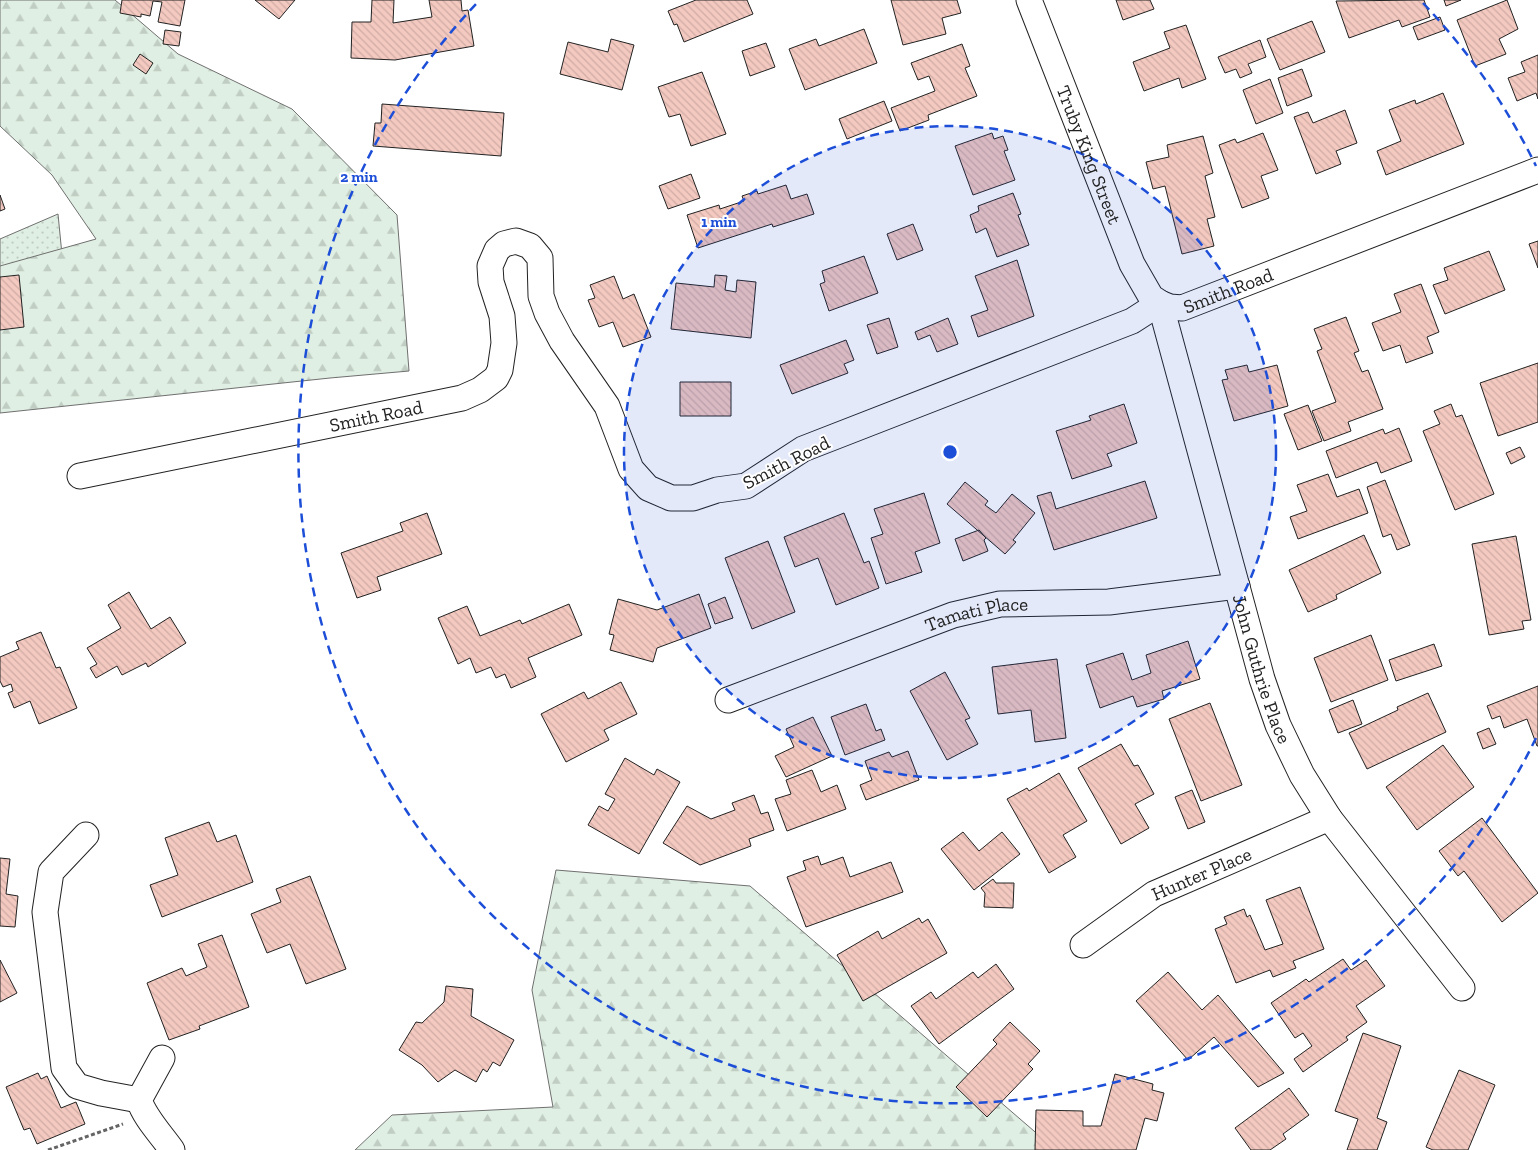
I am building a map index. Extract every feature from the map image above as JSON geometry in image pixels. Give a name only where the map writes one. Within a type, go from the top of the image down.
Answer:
[{"type":"street","name":"Truby King Street","points":[[1029,0],[1132,264],[1151,297],[1160,303]]},
{"type":"street","name":"Smith Road","points":[[80,476],[462,398],[480,390],[496,378],[500,370],[504,343],[502,316],[491,282],[490,266],[497,250],[504,244],[516,241],[530,246],[540,258],[541,296],[547,313],[562,341],[607,406],[631,468],[648,488],[671,498],[693,498],[717,490],[746,486],[803,449],[1132,321],[1160,303],[1170,307],[1182,308],[1538,170]]},
{"type":"street","name":"John Guthrie Place","points":[[1160,303],[1262,679],[1278,725],[1302,775],[1329,818],[1462,988]]},
{"type":"street","name":"Tamati Place","points":[[728,700],[953,615],[1000,604],[1110,602],[1237,586]]},
{"type":"street","name":"Hunter Place","points":[[1083,946],[1154,894],[1329,818]]},
{"type":"street","points":[[86,835],[51,872],[44,912],[64,1068],[77,1086],[141,1107],[172,1150]]},
{"type":"street","points":[[141,1107],[162,1058]]},
{"type":"path","points":[[48,1150],[112,1129],[141,1107]]},
{"type":"green space","points":[[0,0],[115,0],[178,54],[292,109],[397,215],[409,371],[0,413],[0,266],[96,239],[52,175],[0,126]]},
{"type":"green space","points":[[58,214],[69,326],[0,328],[0,239]]},
{"type":"green space","points":[[556,870],[750,886],[1056,1150],[355,1150],[392,1115],[553,1107],[532,990]]},
{"type":"building","points":[[122,0],[185,0],[180,26],[158,22],[162,2],[153,1],[150,16],[141,14],[141,17],[120,13]]},
{"type":"building","points":[[255,0],[295,0],[279,19]]},
{"type":"building","points":[[372,0],[394,0],[393,23],[432,17],[429,0],[461,0],[462,11],[468,10],[474,46],[395,60],[351,58],[352,22],[371,22]]},
{"type":"building","points":[[696,0],[747,0],[753,14],[684,42],[677,24],[674,25],[668,11]]},
{"type":"building","points":[[891,0],[957,0],[961,13],[942,18],[946,34],[903,45]]},
{"type":"building","points":[[1116,0],[1150,0],[1154,9],[1123,20]]},
{"type":"building","points":[[1424,0],[1430,17],[1402,27],[1399,20],[1349,38],[1336,1]]},
{"type":"building","points":[[1444,0],[1461,0],[1446,6]]},
{"type":"building","points":[[1507,0],[1518,29],[1499,39],[1506,54],[1475,66],[1457,20]]},
{"type":"building","points":[[1440,17],[1445,30],[1418,40],[1413,27]]},
{"type":"building","points":[[1312,21],[1325,52],[1280,70],[1267,39]]},
{"type":"building","points":[[1186,25],[1206,79],[1182,88],[1179,78],[1144,91],[1133,62],[1170,48],[1164,32]]},
{"type":"building","points":[[864,29],[877,63],[805,90],[789,49],[816,39],[819,46]]},
{"type":"building","points":[[165,30],[181,32],[179,46],[163,44]]},
{"type":"building","points":[[611,39],[634,45],[622,90],[560,74],[568,42],[608,52]]},
{"type":"building","points":[[1260,40],[1266,57],[1248,64],[1252,73],[1240,78],[1236,69],[1225,73],[1218,57]]},
{"type":"building","points":[[766,43],[775,67],[750,76],[742,51]]},
{"type":"building","points":[[962,44],[970,66],[965,68],[977,96],[928,115],[929,120],[900,131],[891,108],[935,91],[929,76],[918,80],[911,63]]},
{"type":"building","points":[[140,54],[153,63],[146,74],[133,65]]},
{"type":"building","points":[[1538,55],[1538,99],[1536,93],[1517,101],[1508,78],[1525,72],[1521,62]]},
{"type":"building","points":[[1302,69],[1312,96],[1287,106],[1278,78]]},
{"type":"building","points":[[702,72],[726,134],[691,146],[680,114],[669,117],[658,87]]},
{"type":"building","points":[[1270,79],[1283,113],[1256,124],[1243,90]]},
{"type":"building","points":[[1443,93],[1464,144],[1386,175],[1377,151],[1401,141],[1389,110],[1415,100],[1416,104]]},
{"type":"building","points":[[884,101],[892,121],[847,139],[839,119]]},
{"type":"building","points":[[382,104],[504,113],[501,156],[373,146],[375,123],[381,123]]},
{"type":"building","points":[[1345,110],[1357,143],[1336,151],[1341,164],[1316,174],[1294,117],[1308,112],[1313,123]]},
{"type":"building","points":[[992,133],[994,139],[1003,136],[1008,150],[1004,151],[1015,180],[973,195],[955,146]]},
{"type":"building","points":[[1263,133],[1278,170],[1261,176],[1269,198],[1242,208],[1219,145],[1235,139],[1237,143]]},
{"type":"building","points":[[1203,136],[1213,173],[1205,176],[1215,217],[1207,219],[1214,246],[1182,254],[1165,186],[1153,189],[1146,162],[1169,157],[1167,145]]},
{"type":"building","points":[[691,174],[700,198],[668,209],[659,186]]},
{"type":"building","points":[[786,185],[791,199],[807,194],[814,214],[773,227],[772,224],[698,248],[687,215],[719,205],[720,209],[744,201],[742,196],[757,191],[758,194]]},
{"type":"building","points":[[1013,193],[1021,214],[1018,215],[1029,245],[997,257],[986,228],[976,233],[970,215],[979,211],[978,206]]},
{"type":"building","points":[[0,195],[5,209],[0,211]]},
{"type":"building","points":[[913,224],[923,250],[897,260],[887,234]]},
{"type":"building","points":[[1538,241],[1538,268],[1529,244]]},
{"type":"building","points":[[1489,251],[1505,290],[1445,314],[1433,285],[1448,280],[1444,268]]},
{"type":"building","points":[[864,256],[878,293],[829,311],[820,284],[825,282],[822,271]]},
{"type":"building","points":[[1017,260],[1034,316],[978,337],[971,316],[988,310],[975,276]]},
{"type":"building","points":[[19,275],[24,327],[0,330],[0,277]]},
{"type":"building","points":[[715,275],[727,276],[725,290],[736,292],[737,280],[756,282],[751,338],[671,329],[676,283],[714,287]]},
{"type":"building","points":[[614,276],[623,299],[634,294],[651,337],[623,347],[613,322],[599,327],[588,300],[595,298],[590,285]]},
{"type":"building","points":[[1421,284],[1439,332],[1427,337],[1433,353],[1406,363],[1400,345],[1383,351],[1372,323],[1401,312],[1394,294]]},
{"type":"building","points":[[1346,317],[1359,351],[1354,353],[1362,372],[1368,370],[1383,409],[1348,422],[1351,431],[1324,441],[1312,411],[1336,402],[1317,351],[1322,349],[1314,329]]},
{"type":"building","points":[[889,318],[898,347],[877,354],[867,325]]},
{"type":"building","points":[[948,318],[958,344],[937,352],[930,335],[918,340],[915,332]]},
{"type":"building","points":[[846,340],[854,360],[844,364],[848,373],[792,394],[780,365]]},
{"type":"building","points":[[1538,363],[1538,422],[1498,436],[1480,383]]},
{"type":"building","points":[[1247,365],[1249,372],[1277,365],[1288,406],[1234,421],[1222,380],[1228,379],[1225,370]]},
{"type":"building","points":[[680,382],[731,382],[731,416],[680,416]]},
{"type":"building","points":[[1124,404],[1137,443],[1107,454],[1112,466],[1072,479],[1056,431],[1091,420],[1089,416]]},
{"type":"building","points":[[1451,404],[1456,417],[1462,415],[1494,494],[1455,510],[1423,431],[1440,424],[1434,411]]},
{"type":"building","points":[[1308,405],[1322,441],[1298,450],[1284,414]]},
{"type":"building","points":[[1399,428],[1412,461],[1381,473],[1377,462],[1336,478],[1326,451],[1383,429],[1385,434]]},
{"type":"building","points":[[1520,447],[1525,457],[1511,464],[1506,453]]},
{"type":"building","points":[[1328,474],[1337,497],[1359,489],[1368,513],[1298,539],[1290,517],[1307,511],[1297,485]]},
{"type":"building","points":[[1385,480],[1410,545],[1397,550],[1391,534],[1383,537],[1367,487]]},
{"type":"building","points":[[1145,481],[1157,518],[1054,550],[1037,496],[1051,492],[1056,509]]},
{"type":"building","points":[[965,482],[988,501],[985,505],[996,513],[1012,494],[1035,513],[1013,540],[1016,542],[1005,554],[947,504]]},
{"type":"building","points":[[924,493],[940,543],[915,552],[922,572],[886,584],[871,538],[883,534],[874,509]]},
{"type":"building","points":[[427,513],[442,554],[377,577],[381,590],[357,598],[341,553],[403,531],[400,523]]},
{"type":"building","points":[[844,513],[864,563],[869,561],[879,588],[836,605],[818,558],[795,567],[784,537]]},
{"type":"building","points":[[979,530],[986,538],[984,540],[988,551],[963,561],[955,539]]},
{"type":"building","points":[[1364,535],[1381,573],[1336,595],[1337,599],[1308,612],[1289,570]]},
{"type":"building","points":[[1516,536],[1531,620],[1522,621],[1524,629],[1489,635],[1472,544]]},
{"type":"building","points":[[768,541],[795,612],[752,629],[725,558]]},
{"type":"building","points":[[129,592],[151,629],[170,617],[186,643],[148,667],[146,663],[122,675],[117,666],[96,678],[90,668],[97,664],[87,648],[121,628],[108,605]]},
{"type":"building","points":[[699,594],[711,628],[657,648],[653,662],[610,650],[614,635],[609,634],[618,599],[657,610]]},
{"type":"building","points":[[725,597],[733,618],[715,624],[708,604]]},
{"type":"building","points":[[569,604],[582,635],[528,658],[536,677],[511,688],[505,674],[496,678],[491,667],[476,673],[470,658],[458,664],[438,618],[467,606],[480,636],[520,620],[522,624]]},
{"type":"building","points":[[41,632],[56,668],[60,667],[77,708],[39,724],[30,701],[14,708],[8,693],[13,691],[11,684],[3,687],[0,681],[0,657],[19,649],[16,642]]},
{"type":"building","points":[[1371,635],[1388,680],[1331,702],[1314,658]]},
{"type":"building","points":[[1188,641],[1200,679],[1162,691],[1164,699],[1137,707],[1133,696],[1100,708],[1086,665],[1123,653],[1132,680],[1151,673],[1146,655]]},
{"type":"building","points":[[1434,644],[1442,666],[1396,681],[1389,660]]},
{"type":"building","points":[[1057,659],[1066,738],[1035,742],[1031,710],[998,714],[992,667]]},
{"type":"building","points":[[945,672],[970,718],[965,720],[978,744],[947,760],[910,691]]},
{"type":"building","points":[[621,682],[637,714],[604,730],[609,740],[566,762],[541,714],[584,692],[588,699]]},
{"type":"building","points":[[1538,686],[1537,746],[1527,719],[1504,728],[1500,716],[1492,719],[1487,706]]},
{"type":"building","points":[[1428,693],[1446,732],[1367,769],[1349,733],[1398,710],[1397,707]]},
{"type":"building","points":[[1353,700],[1362,724],[1338,733],[1329,710]]},
{"type":"building","points":[[1210,703],[1242,785],[1201,801],[1169,719]]},
{"type":"building","points":[[866,704],[876,731],[881,729],[885,740],[845,755],[831,717]]},
{"type":"building","points":[[813,717],[832,756],[786,777],[775,756],[794,747],[786,729]]},
{"type":"building","points":[[1489,728],[1496,744],[1483,749],[1477,733]]},
{"type":"building","points":[[1121,744],[1134,766],[1138,765],[1154,794],[1135,804],[1149,828],[1121,844],[1078,768]]},
{"type":"building","points":[[1443,745],[1474,787],[1417,830],[1386,787]]},
{"type":"building","points":[[908,751],[919,780],[866,800],[860,785],[872,780],[865,761],[889,752],[892,757]]},
{"type":"building","points":[[625,758],[654,775],[657,769],[680,782],[639,854],[588,825],[599,806],[608,811],[615,799],[605,794]]},
{"type":"building","points":[[812,770],[821,792],[837,785],[846,809],[787,831],[775,799],[791,794],[786,780]]},
{"type":"building","points":[[1059,773],[1087,821],[1063,835],[1076,857],[1049,873],[1007,799],[1027,788],[1029,791]]},
{"type":"building","points":[[1192,790],[1205,822],[1188,829],[1175,797]]},
{"type":"building","points":[[754,795],[761,814],[768,812],[774,830],[749,839],[751,846],[700,865],[663,843],[687,806],[711,819],[735,810],[732,803]]},
{"type":"building","points":[[1482,818],[1538,893],[1502,922],[1464,871],[1458,876],[1439,851]]},
{"type":"building","points":[[209,822],[217,842],[236,835],[253,882],[162,917],[150,885],[178,875],[165,838]]},
{"type":"building","points":[[963,832],[979,851],[1002,832],[1020,854],[974,890],[941,849]]},
{"type":"building","points":[[818,856],[821,865],[843,857],[850,877],[891,862],[903,892],[806,927],[787,877],[806,870],[803,861]]},
{"type":"building","points":[[0,858],[10,859],[6,894],[18,896],[15,927],[0,926]]},
{"type":"building","points":[[310,876],[346,969],[306,984],[290,944],[267,953],[251,914],[281,902],[276,889]]},
{"type":"building","points":[[993,879],[996,883],[1014,883],[1013,908],[984,907],[985,893],[981,888]]},
{"type":"building","points":[[1300,887],[1324,949],[1293,961],[1296,968],[1273,977],[1270,970],[1236,983],[1215,929],[1227,924],[1224,917],[1244,909],[1247,917],[1250,915],[1265,950],[1283,944],[1266,900]]},
{"type":"building","points":[[919,918],[922,923],[928,919],[947,953],[863,1001],[837,955],[878,931],[882,939]]},
{"type":"building","points":[[222,935],[249,1007],[199,1026],[200,1029],[169,1040],[147,983],[182,968],[186,976],[207,967],[198,944]]},
{"type":"building","points":[[1343,959],[1351,970],[1366,960],[1385,986],[1356,1006],[1367,1022],[1346,1037],[1348,1040],[1303,1072],[1294,1059],[1312,1046],[1303,1033],[1295,1038],[1271,1003],[1306,979],[1309,982]]},
{"type":"building","points":[[0,960],[17,993],[0,1002]]},
{"type":"building","points":[[996,964],[1014,989],[939,1044],[911,1006],[931,992],[936,999],[973,972],[978,978]]},
{"type":"building","points":[[1168,972],[1202,1010],[1218,995],[1284,1073],[1258,1087],[1214,1037],[1188,1060],[1136,1001]]},
{"type":"building","points":[[446,986],[473,989],[471,1016],[514,1040],[500,1066],[493,1062],[487,1072],[483,1069],[476,1082],[455,1070],[438,1082],[422,1065],[399,1050],[416,1022],[422,1023],[444,1002]]},
{"type":"building","points":[[1010,1022],[1040,1051],[1028,1064],[1033,1069],[987,1117],[956,1087],[997,1044],[993,1040]]},
{"type":"building","points":[[1363,1033],[1401,1046],[1377,1118],[1387,1122],[1377,1150],[1347,1150],[1358,1119],[1335,1111]]},
{"type":"building","points":[[1459,1070],[1495,1085],[1468,1150],[1433,1150],[1426,1147]]},
{"type":"building","points":[[38,1073],[41,1079],[47,1076],[61,1108],[76,1102],[85,1124],[37,1144],[30,1128],[24,1130],[6,1087]]},
{"type":"building","points":[[1115,1074],[1153,1084],[1152,1090],[1164,1093],[1157,1121],[1145,1118],[1136,1150],[1035,1150],[1036,1110],[1083,1111],[1083,1126],[1101,1126]]},
{"type":"building","points":[[1289,1088],[1309,1115],[1283,1134],[1286,1139],[1270,1150],[1251,1150],[1235,1128]]}]
